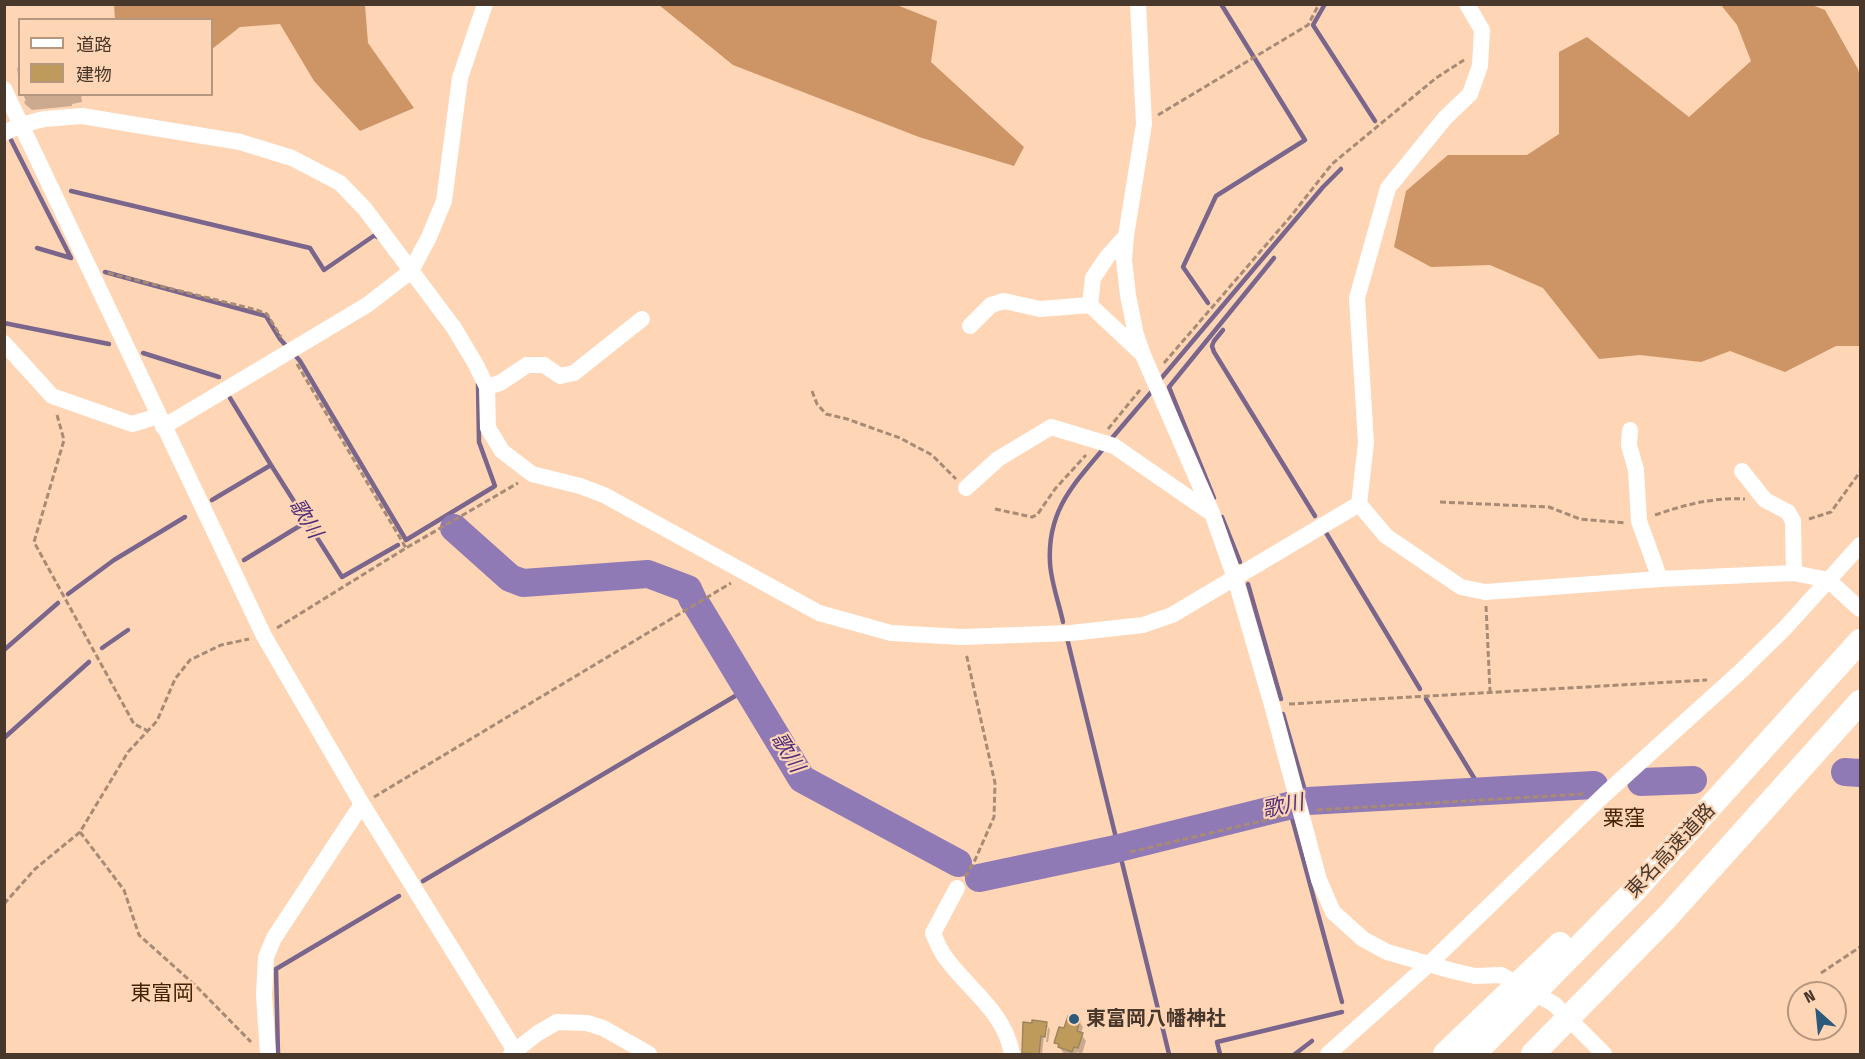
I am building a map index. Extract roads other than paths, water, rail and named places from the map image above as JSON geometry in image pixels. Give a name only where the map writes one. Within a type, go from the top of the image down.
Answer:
[{"type":"highway","name":"東名高速道路","points":[[1458,1052],[1635,890],[1860,641]]},
{"type":"highway","name":"東名高速道路","points":[[1533,1054],[1668,915],[1860,702]]},
{"type":"highway","points":[[1550,1054],[1668,915]]},
{"type":"street","points":[[4,343],[52,396],[132,424],[161,421],[358,310],[411,271],[444,201],[460,78],[485,4]]},
{"type":"street","points":[[1138,4],[1144,124],[1124,261],[1136,335],[1212,513],[1235,578],[1319,880],[1334,912],[1363,939],[1387,952],[1429,964],[1475,976],[1501,975],[1554,1004],[1596,1052]]},
{"type":"street","points":[[1467,4],[1482,30],[1480,66],[1470,94],[1445,118],[1388,188],[1357,298],[1366,443],[1359,504],[1386,536],[1461,587],[1485,592],[1660,579],[1794,573],[1828,580],[1860,609]]},
{"type":"street","points":[[4,89],[264,636],[362,804],[514,1053],[538,1033],[557,1022],[587,1023],[603,1028],[649,1054]]},
{"type":"street","points":[[4,133],[21,124],[44,119],[82,116],[240,142],[292,158],[340,183],[365,209],[454,327],[487,387],[488,428],[502,452],[532,474],[580,486],[604,495],[819,613],[849,622],[891,633],[963,636],[1071,633],[1143,625],[1172,615],[1359,504]]},
{"type":"street","points":[[1090,305],[1093,278],[1107,257],[1126,236]]},
{"type":"street","points":[[970,326],[991,305],[1004,301],[1040,309],[1090,305],[1143,355]]},
{"type":"street","points":[[487,387],[500,383],[527,365],[544,365],[560,376],[574,373],[642,319]]},
{"type":"street","points":[[966,489],[998,459],[1051,427],[1114,446],[1212,513]]},
{"type":"street","points":[[1630,430],[1628,435],[1636,470],[1639,521],[1660,579]]},
{"type":"street","points":[[1742,471],[1765,500],[1788,512],[1793,522],[1794,573]]},
{"type":"street","points":[[1328,1054],[1429,964],[1605,794],[1733,678],[1785,628],[1860,545]]},
{"type":"street","points":[[268,1053],[264,995],[266,957],[274,938],[362,804]]},
{"type":"street","points":[[957,888],[933,933],[942,953],[1001,1020],[1012,1054]]},
{"type":"waterway","points":[[1208,303],[1183,267],[1216,196],[1305,140],[1221,4]]},
{"type":"waterway","points":[[1325,4],[1313,25],[1375,121]]},
{"type":"waterway","points":[[11,140],[71,258]]},
{"type":"waterway","points":[[1159,381],[1323,187],[1341,169]]},
{"type":"waterway","points":[[71,191],[310,248],[324,270],[375,235],[377,237]]},
{"type":"waterway","points":[[37,248],[71,258]]},
{"type":"waterway","points":[[1214,498],[1169,387],[1274,258]]},
{"type":"waterway","points":[[105,272],[266,316],[288,348]]},
{"type":"waterway","points":[[4,323],[109,344]]},
{"type":"waterway","points":[[1223,330],[1214,341],[1212,346],[1214,352],[1315,516]]},
{"type":"waterway","points":[[143,353],[219,377]]},
{"type":"waterway","points":[[294,354],[406,540],[495,486],[479,442],[478,384]]},
{"type":"waterway","points":[[1112,438],[1153,390]]},
{"type":"waterway","points":[[230,398],[271,465]]},
{"type":"waterway","points":[[1063,622],[1053,585],[1050,563],[1053,528],[1072,487],[1104,448]]},
{"type":"waterway","name":"歌川","points":[[212,500],[271,465],[342,577],[398,545]]},
{"type":"waterway","name":"歌川","points":[[68,594],[114,560],[185,517]]},
{"type":"waterway","points":[[1222,517],[1240,562]]},
{"type":"waterway","points":[[244,560],[306,522]]},
{"type":"waterway","name":"歌川","points":[[454,528],[510,578],[523,583],[648,574],[688,589],[693,600]]},
{"type":"waterway","points":[[1325,531],[1420,689]]},
{"type":"waterway","points":[[1248,584],[1281,699]]},
{"type":"waterway","name":"歌川","points":[[4,650],[58,603]]},
{"type":"waterway","name":"歌川","points":[[698,607],[802,779],[958,863]]},
{"type":"waterway","points":[[102,648],[128,630]]},
{"type":"waterway","name":"歌川","points":[[1067,638],[1169,1054]]},
{"type":"waterway","points":[[4,738],[89,662]]},
{"type":"waterway","points":[[423,881],[747,689]]},
{"type":"waterway","points":[[1426,699],[1482,791]]},
{"type":"waterway","points":[[1283,714],[1308,801]]},
{"type":"waterway","name":"歌川","points":[[1845,772],[1860,773]]},
{"type":"waterway","name":"歌川","points":[[1641,782],[1693,780]]},
{"type":"waterway","name":"歌川","points":[[979,878],[1111,850],[1308,801],[1594,785]]},
{"type":"waterway","points":[[1292,818],[1342,1002]]},
{"type":"waterway","points":[[278,1054],[276,969],[399,896]]},
{"type":"waterway","points":[[1220,1054],[1217,1042],[1342,1012]]},
{"type":"waterway","points":[[1295,1054],[1312,1041]]},
{"type":"place","name":"東富岡八幡神社","points":[[1074,1019]]},
{"type":"district","name":"粟窪","points":[[1624,819]]},
{"type":"district","name":"東富岡","points":[[162,994]]}]
